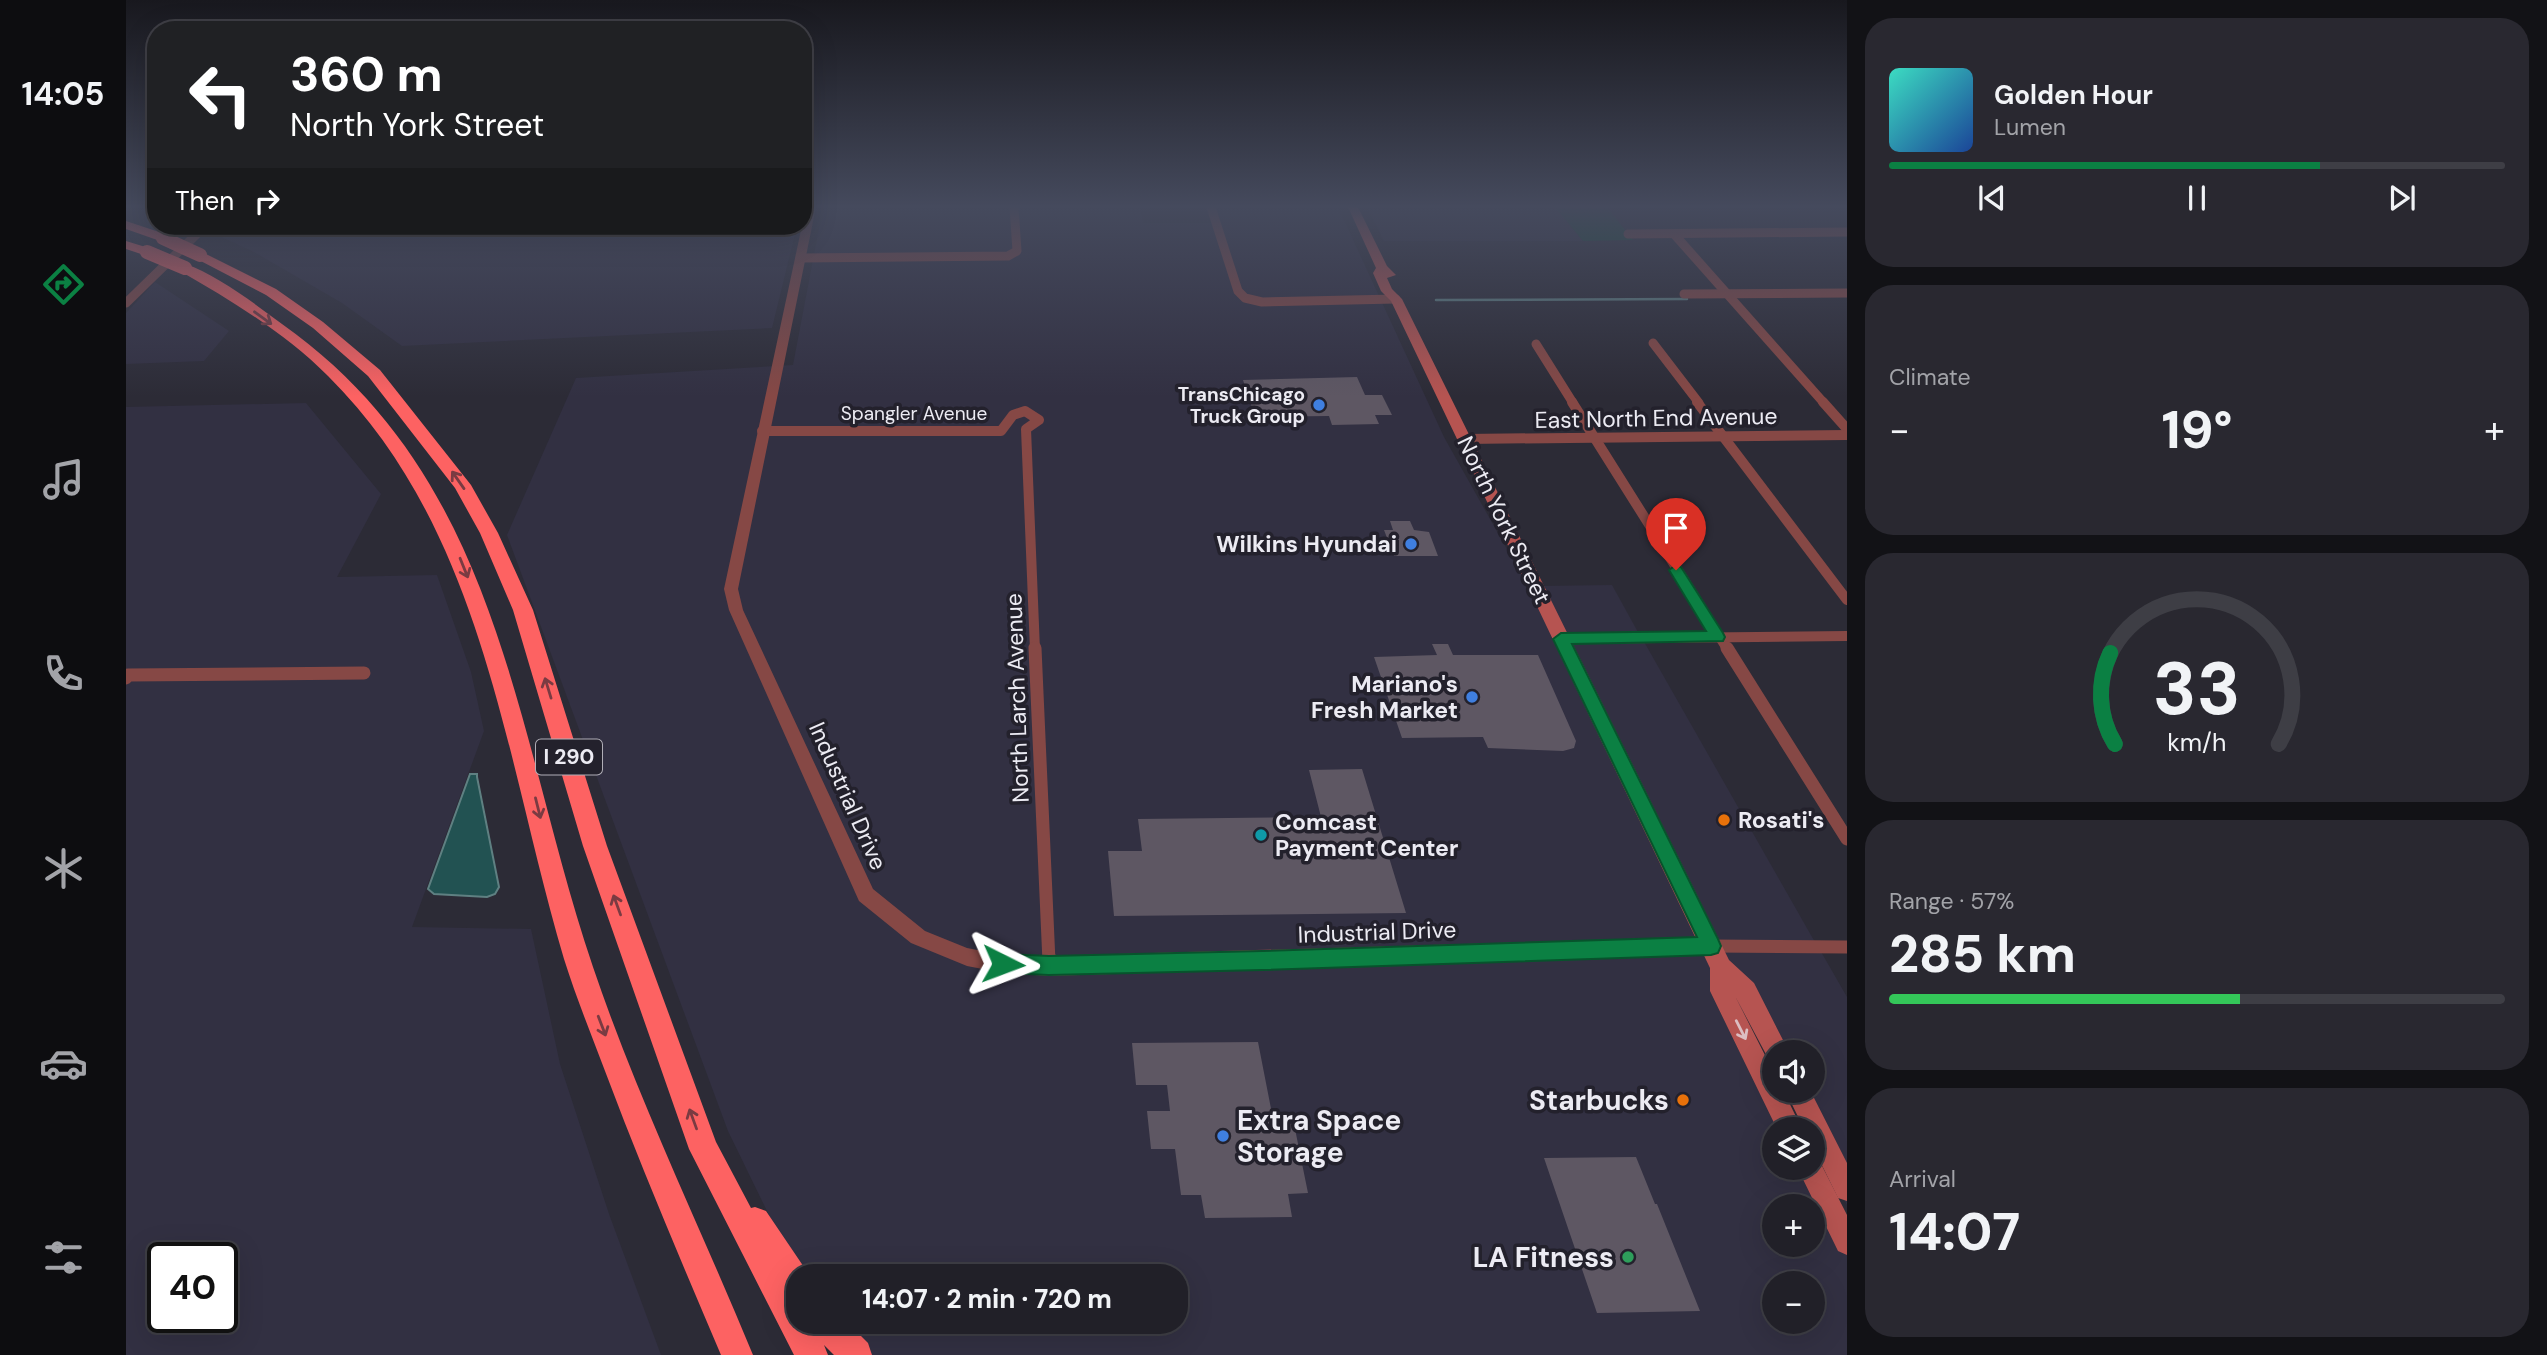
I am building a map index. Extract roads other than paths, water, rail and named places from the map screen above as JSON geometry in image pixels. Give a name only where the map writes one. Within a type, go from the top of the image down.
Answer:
[{"type":"highway","name":"I 290","points":[[203,270],[314,356],[346,386],[391,438],[455,546],[489,631],[516,719],[577,959],[648,1147],[737,1355]]},
{"type":"highway","name":"I 290","points":[[214,270],[271,292],[318,325],[374,373],[462,485],[489,533],[523,610],[595,846],[704,1149],[812,1355]]},
{"type":"highway","points":[[704,1149],[786,1267]]},
{"type":"highway","points":[[836,1334],[856,1355]]},
{"type":"main road","name":"North York Street","points":[[1381,270],[1379,273],[1387,292],[1396,299],[1721,967],[1745,991],[1771,1040]]},
{"type":"main road","name":"North York Street","points":[[1721,967],[1721,991],[1784,1117]]},
{"type":"main road","points":[[1804,1103],[1847,1189]]},
{"type":"main road","points":[[1816,1180],[1847,1242]]},
{"type":"street","points":[[126,303],[160,270]]},
{"type":"street","name":"Industrial Drive","points":[[798,270],[732,573],[731,589],[734,605],[866,895],[918,937],[967,957],[1003,964],[1049,966],[1711,946]]},
{"type":"street","points":[[1231,270],[1238,291],[1244,298],[1262,302],[1396,299]]},
{"type":"street","points":[[1707,270],[1847,429]]},
{"type":"street","points":[[1684,294],[1847,293]]},
{"type":"street","points":[[1653,343],[1847,600]]},
{"type":"street","points":[[1536,344],[1717,637],[1847,839]]},
{"type":"street","name":"Spangler Avenue","points":[[762,431],[1001,431],[1013,415],[1026,411],[1039,421],[1026,429]]},
{"type":"street","name":"North Larch Avenue","points":[[1026,429],[1049,966]]},
{"type":"street","name":"East North End Avenue","points":[[1465,439],[1847,435]]},
{"type":"street","points":[[1561,639],[1847,636]]},
{"type":"street","points":[[127,676],[364,673]]},
{"type":"street","points":[[1711,946],[1847,947]]},
{"type":"waterway","points":[[1436,300],[1687,299]]},
{"type":"place","name":"TransChicago Truck Group","points":[[1319,405]]},
{"type":"place","name":"Wilkins Hyundai","points":[[1411,544]]},
{"type":"place","name":"Mariano's Fresh Market","points":[[1472,697]]},
{"type":"place","name":"Rosati's","points":[[1724,820]]},
{"type":"place","name":"Comcast Payment Center","points":[[1261,835]]},
{"type":"place","name":"Starbucks","points":[[1683,1100]]},
{"type":"place","name":"Extra Space Storage","points":[[1223,1136]]},
{"type":"place","name":"LA Fitness","points":[[1628,1257]]}]
